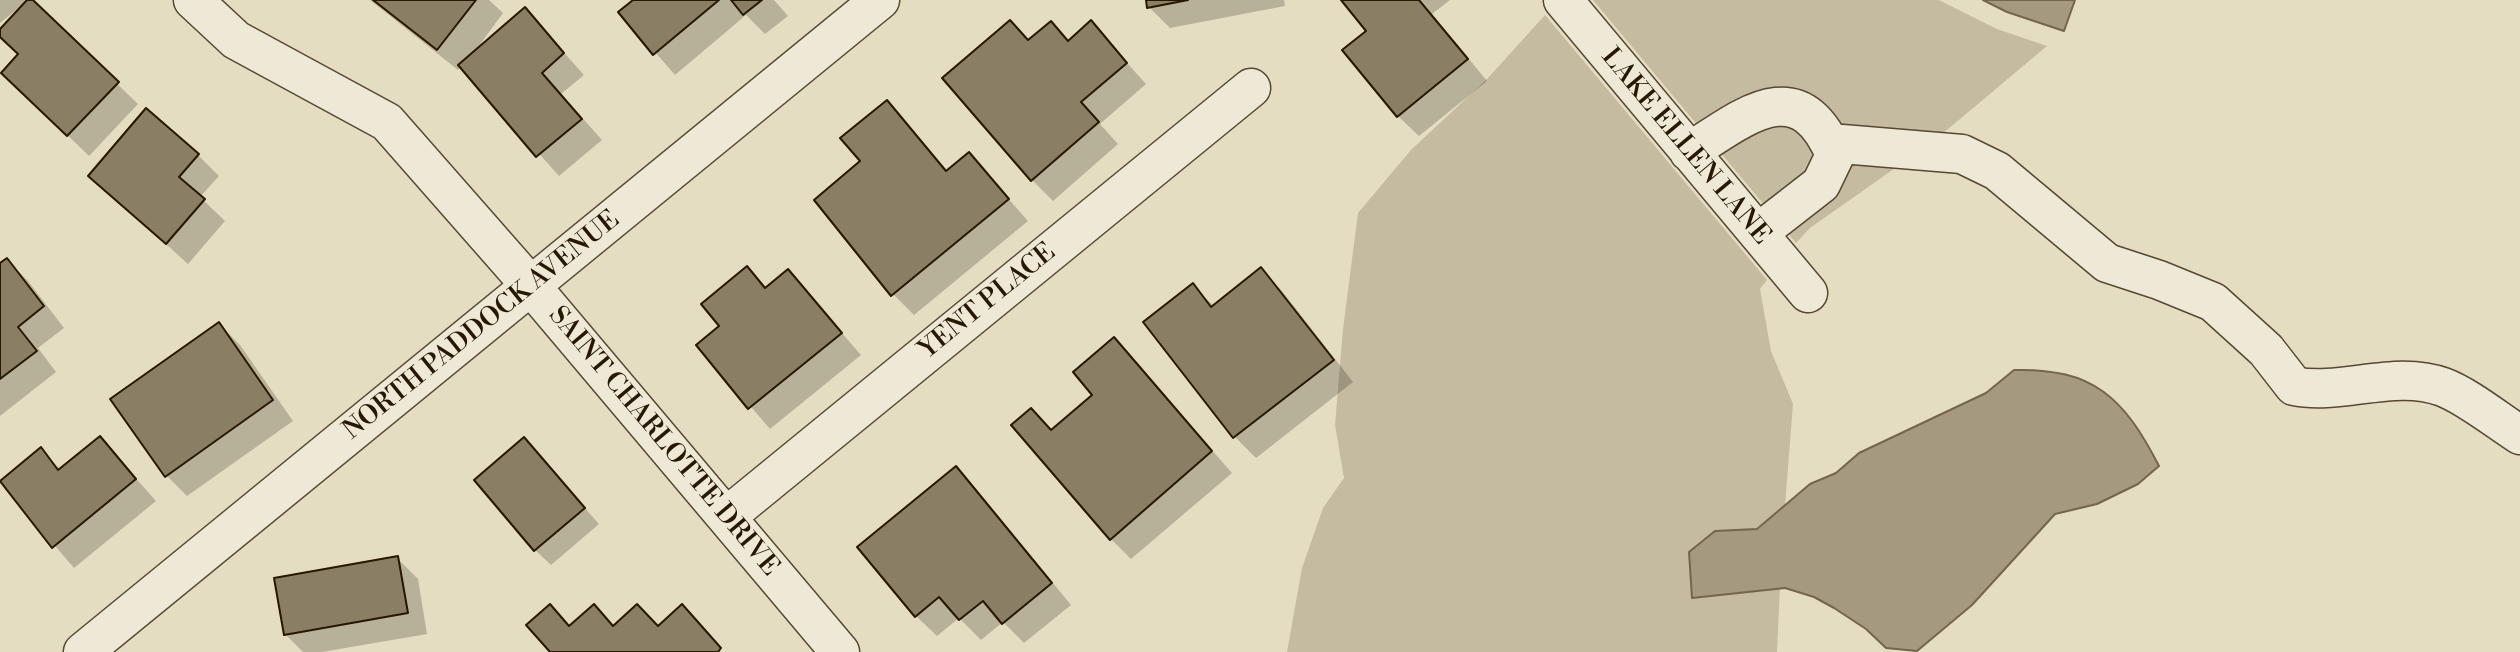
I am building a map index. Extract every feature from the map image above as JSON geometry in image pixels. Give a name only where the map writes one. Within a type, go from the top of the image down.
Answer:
[{"type":"street","name":"SAINT CHARLOTTE DRIVE","points":[[193,0],[236,40],[387,122],[531,286],[840,652]]},
{"type":"street","name":"NORTH PADDOCK AVENUE","points":[[83,652],[880,0]]},
{"type":"street","name":"LAKE ELLEN LANE","points":[[1563,0],[1808,293]]},
{"type":"street","name":"YENT PLACE","points":[[726,517],[1251,88]]},
{"type":"street","points":[[1689,152],[1744,118],[1774,106],[1797,108],[1824,130],[1835,155],[1821,184],[1758,233]]},
{"type":"street","points":[[1830,143],[1962,154],[1997,171],[2107,264],[2159,280],[2213,302],[2266,350],[2294,386],[2317,391],[2406,382],[2442,387],[2520,435]]},
{"type":"shaded area","points":[[1593,0],[1939,0],[1997,29],[2047,46],[1935,140],[1810,228],[1796,243]]},
{"type":"shaded area","points":[[1983,0],[2075,0],[2064,31],[2007,12]]},
{"type":"shaded area","points":[[1545,15],[1767,280],[1760,289],[1771,351],[1793,404],[1785,506],[1756,529],[1715,531],[1690,552],[1692,598],[1780,587],[1777,652],[1287,652],[1302,568],[1323,508],[1344,478],[1335,425],[1343,329],[1358,213],[1411,150],[1488,78]]},
{"type":"shaded area","points":[[2014,370],[2065,375],[2086,382],[2103,392],[2119,405],[2133,422],[2159,466],[2138,484],[2097,504],[2055,514],[1972,605],[1917,651],[1886,648],[1866,629],[1834,608],[1814,597],[1785,588],[1692,598],[1689,552],[1715,531],[1757,529],[1810,484],[1836,473],[1859,453],[1986,393]]},
{"type":"building","points":[[27,0],[33,0],[119,82],[67,136],[1,73],[18,54],[0,37],[0,29]]},
{"type":"building","points":[[373,0],[476,0],[437,50]]},
{"type":"building","points":[[633,0],[719,0],[653,55],[618,12]]},
{"type":"building","points":[[731,0],[762,0],[743,15]]},
{"type":"building","points":[[1146,0],[1188,0],[1147,8]]},
{"type":"building","points":[[1341,0],[1419,0],[1468,59],[1397,117],[1342,50],[1366,31]]},
{"type":"building","points":[[525,7],[564,53],[542,73],[582,119],[536,157],[458,65]]},
{"type":"building","points":[[1010,20],[1028,40],[1051,21],[1068,41],[1091,20],[1127,63],[1081,102],[1099,122],[1031,181],[942,78]]},
{"type":"building","points":[[887,100],[946,171],[969,152],[1009,199],[891,296],[814,200],[860,161],[840,138]]},
{"type":"building","points":[[146,108],[199,154],[179,177],[205,199],[166,244],[88,176]]},
{"type":"building","points":[[7,258],[44,306],[18,327],[37,351],[0,379],[0,263]]},
{"type":"building","points":[[747,266],[765,288],[788,269],[842,333],[748,409],[696,345],[719,326],[701,304]]},
{"type":"building","points":[[1261,267],[1334,360],[1233,438],[1143,322],[1193,283],[1211,307]]},
{"type":"building","points":[[219,322],[273,400],[165,477],[110,399]]},
{"type":"building","points":[[1114,337],[1212,451],[1110,540],[1011,425],[1031,408],[1051,430],[1092,395],[1073,372]]},
{"type":"building","points":[[100,436],[136,479],[52,548],[0,481],[41,447],[58,470]]},
{"type":"building","points":[[524,437],[585,508],[534,551],[474,480]]},
{"type":"building","points":[[956,466],[1052,583],[1002,624],[983,601],[959,620],[939,597],[915,617],[857,547]]},
{"type":"building","points":[[398,556],[408,613],[284,635],[274,578]]},
{"type":"building","points":[[550,604],[569,626],[594,604],[613,626],[637,604],[658,626],[682,604],[721,648],[718,652],[550,652],[526,625]]}]
